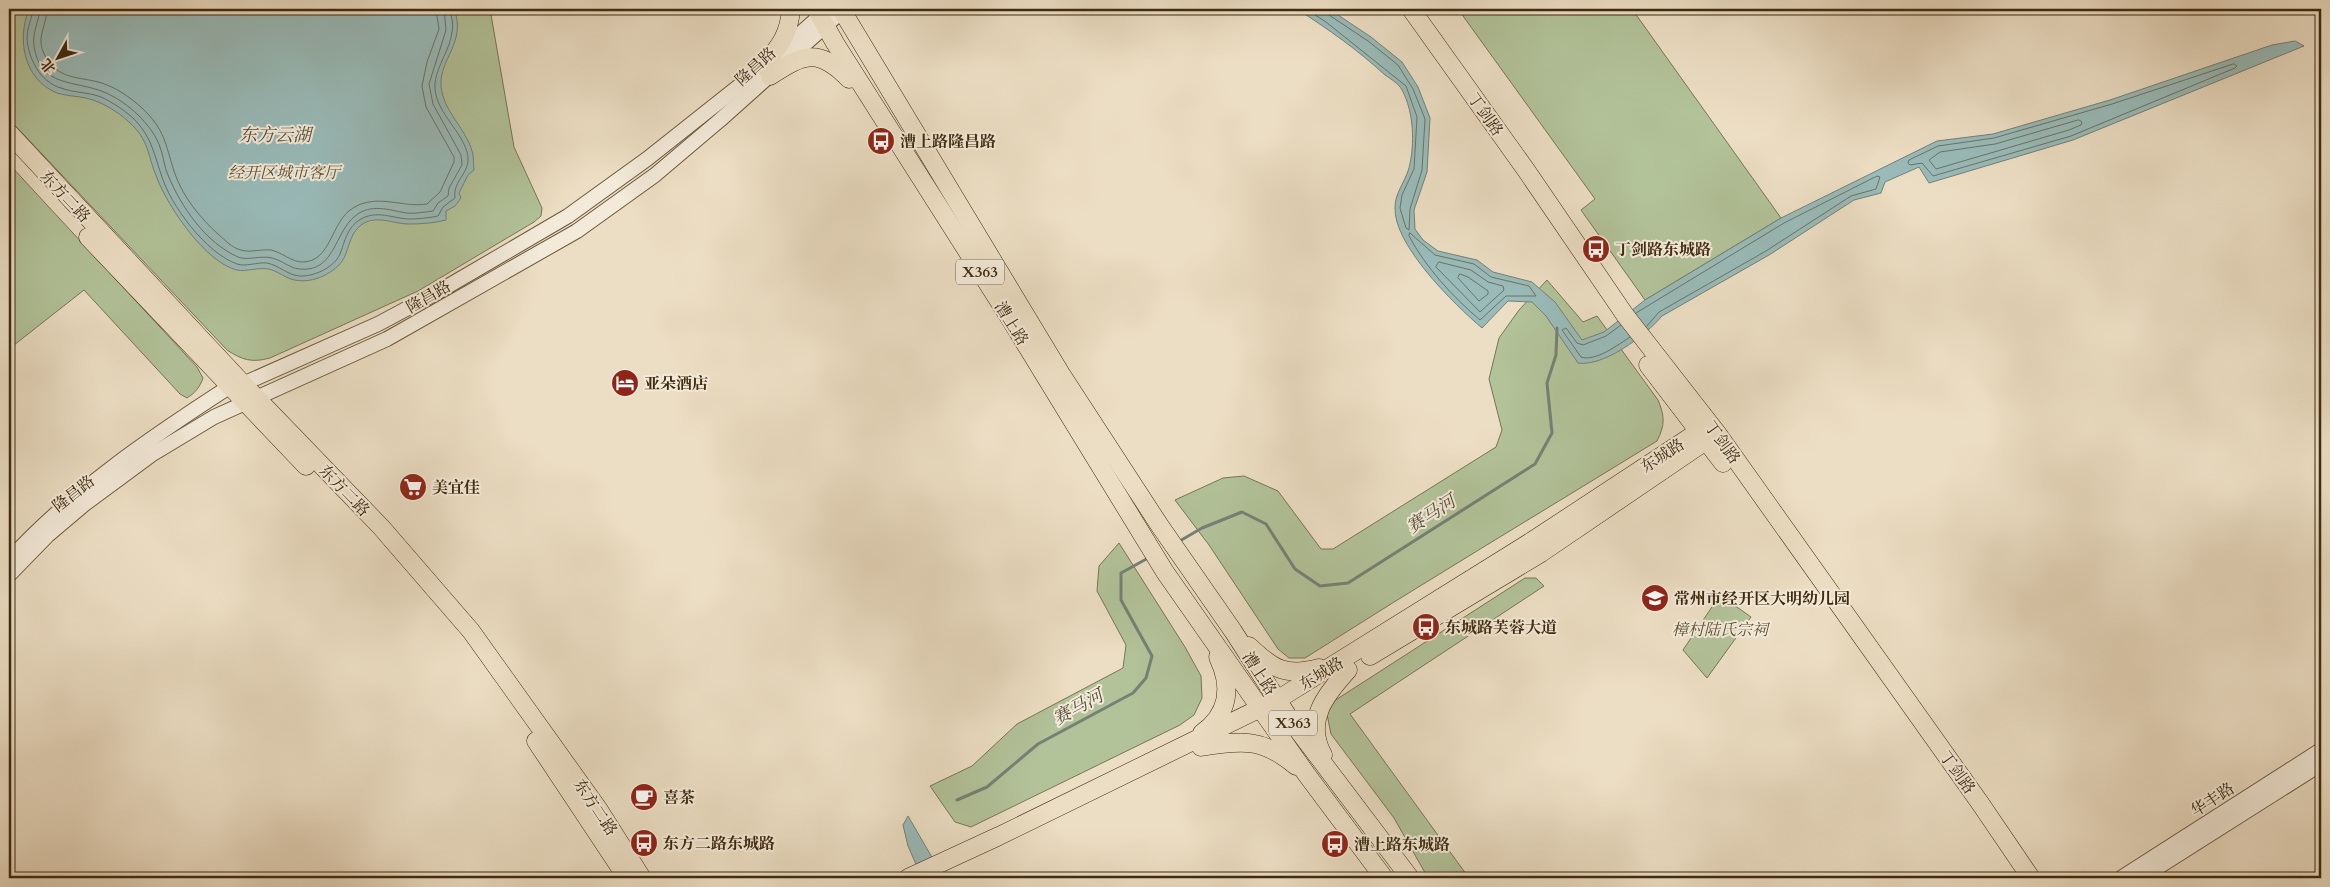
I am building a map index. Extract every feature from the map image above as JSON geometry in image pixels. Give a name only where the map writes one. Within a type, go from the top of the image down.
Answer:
[{"type":"main road","points":[[767,71],[790,27],[791,9]]},
{"type":"main road","name":"丁剑路","points":[[1397,9],[1639,344],[1708,433],[1975,795],[2031,878]]},
{"type":"main road","name":"丁剑路","points":[[1411,9],[1526,170],[1620,318]]},
{"type":"main road","name":"漕上路","points":[[829,13],[885,122],[1009,317],[1165,572],[1195,612],[1308,776],[1384,878]]},
{"type":"main road","name":"漕上路","points":[[829,13],[1184,562],[1233,632],[1279,703],[1410,878]]},
{"type":"main road","points":[[767,71],[793,61],[814,56],[835,64],[885,122]]},
{"type":"main road","name":"东方二路","points":[[9,133],[236,386]]},
{"type":"main road","name":"东方二路","points":[[9,150],[236,386],[381,527],[484,648],[599,810],[642,878]]},
{"type":"main road","name":"东方二路","points":[[251,401],[460,631],[570,790],[627,878]]},
{"type":"main road","name":"丁剑路","points":[[1708,433],[1966,801],[2017,878]]},
{"type":"main road","name":"东城路","points":[[910,878],[940,871],[1264,712],[1541,553],[1708,433]]},
{"type":"main road","points":[[1194,746],[1222,712],[1227,694],[1226,673],[1195,612]]},
{"type":"main road","points":[[1233,632],[1262,658],[1279,669],[1298,673],[1343,666]]},
{"type":"main road","points":[[1343,666],[1326,694],[1318,715],[1316,742],[1343,790]]},
{"type":"main road","points":[[1194,746],[1250,741],[1283,755],[1308,776]]},
{"type":"street","name":"隆昌路","points":[[9,575],[54,530],[151,456],[214,417],[387,339],[577,231],[655,175],[829,13]]},
{"type":"street","name":"隆昌路","points":[[9,560],[33,533],[79,493],[141,444],[236,386],[378,324],[438,292],[568,216],[767,71]]},
{"type":"street","name":"华丰路","points":[[2121,878],[2321,750]]},
{"type":"street","name":"华丰路","points":[[2141,878],[2321,764]]},
{"type":"green space","name":"东方云湖","points":[[12,9],[490,9],[514,147],[542,208],[541,216],[418,291],[270,358],[252,360],[242,358],[227,350],[9,119],[9,24]]},
{"type":"green space","points":[[1458,9],[1632,9],[1781,218],[1645,300],[1581,210],[1595,199]]},
{"type":"green space","points":[[9,164],[197,367],[203,378],[199,387],[187,398],[180,394],[84,290],[9,349]]},
{"type":"green space","points":[[1547,280],[1583,322],[1597,316],[1658,400],[1663,421],[1662,430],[1657,441],[1305,658],[1289,658],[1278,649],[1209,545],[1175,500],[1223,478],[1244,476],[1278,491],[1321,549],[1333,549],[1496,447],[1502,430],[1489,379],[1499,338],[1519,310]]},
{"type":"green space","points":[[1119,543],[1185,647],[1201,676],[1202,698],[1194,715],[1180,725],[971,827],[955,822],[930,786],[972,766],[1017,724],[1123,668],[1126,645],[1097,591],[1099,566]]},
{"type":"green space","points":[[1525,578],[1536,578],[1544,586],[1350,714],[1469,878],[1428,878],[1394,818],[1331,734],[1327,714],[1334,701]]},
{"type":"green space","name":"樟村陆氏宗祠","points":[[1720,595],[1751,617],[1707,678],[1683,650]]},
{"type":"water","name":"东方云湖","points":[[29,9],[454,9],[457,31],[455,41],[444,67],[441,86],[450,111],[469,142],[473,153],[474,170],[468,175],[459,193],[461,198],[455,206],[446,211],[446,220],[414,224],[403,224],[385,220],[367,222],[361,225],[355,232],[340,263],[329,273],[316,279],[302,281],[292,279],[268,269],[237,270],[213,257],[179,218],[162,190],[141,136],[129,122],[103,104],[86,98],[57,93],[46,87],[37,78],[30,68],[24,45],[25,21]]},
{"type":"water","points":[[1297,9],[1329,9],[1371,37],[1402,62],[1418,87],[1430,118],[1427,172],[1414,210],[1415,229],[1423,240],[1438,251],[1477,260],[1493,272],[1532,282],[1555,302],[1582,340],[1604,332],[1645,300],[1781,218],[1937,141],[1993,134],[2110,100],[2272,45],[2295,41],[2304,46],[2073,140],[1929,183],[1919,167],[1885,182],[1881,193],[1854,200],[1769,255],[1662,316],[1646,332],[1612,355],[1588,363],[1578,363],[1546,316],[1532,302],[1508,301],[1482,328],[1442,290],[1428,273],[1404,239],[1397,222],[1395,202],[1409,168],[1413,139],[1409,108],[1402,90],[1353,48]]},
{"type":"water","points":[[908,816],[944,878],[922,878],[908,846],[903,825]]},
{"type":"waterway","name":"赛马河","points":[[1178,542],[1202,528],[1242,512],[1266,524],[1295,569],[1320,586],[1348,583],[1535,464],[1552,433],[1547,383],[1556,355],[1557,328]]},
{"type":"waterway","name":"赛马河","points":[[957,800],[987,787],[1038,744],[1133,693],[1146,678],[1152,656],[1121,600],[1121,573],[1150,557]]},
{"type":"place","name":"漕上路隆昌路","points":[[881,141]]},
{"type":"place","name":"丁剑路东城路","points":[[1596,249]]},
{"type":"place","name":"亚朵酒店","points":[[625,383]]},
{"type":"place","name":"美宜佳","points":[[413,487]]},
{"type":"place","name":"常州市经开区大明幼儿园","points":[[1655,598]]},
{"type":"place","name":"东城路芙蓉大道","points":[[1426,627]]},
{"type":"place","name":"喜茶","points":[[644,797]]},
{"type":"place","name":"东方二路东城路","points":[[644,843]]},
{"type":"place","name":"漕上路东城路","points":[[1335,844]]},
{"type":"park label","name":"经开区城市客厅","points":[[284,172]]}]
